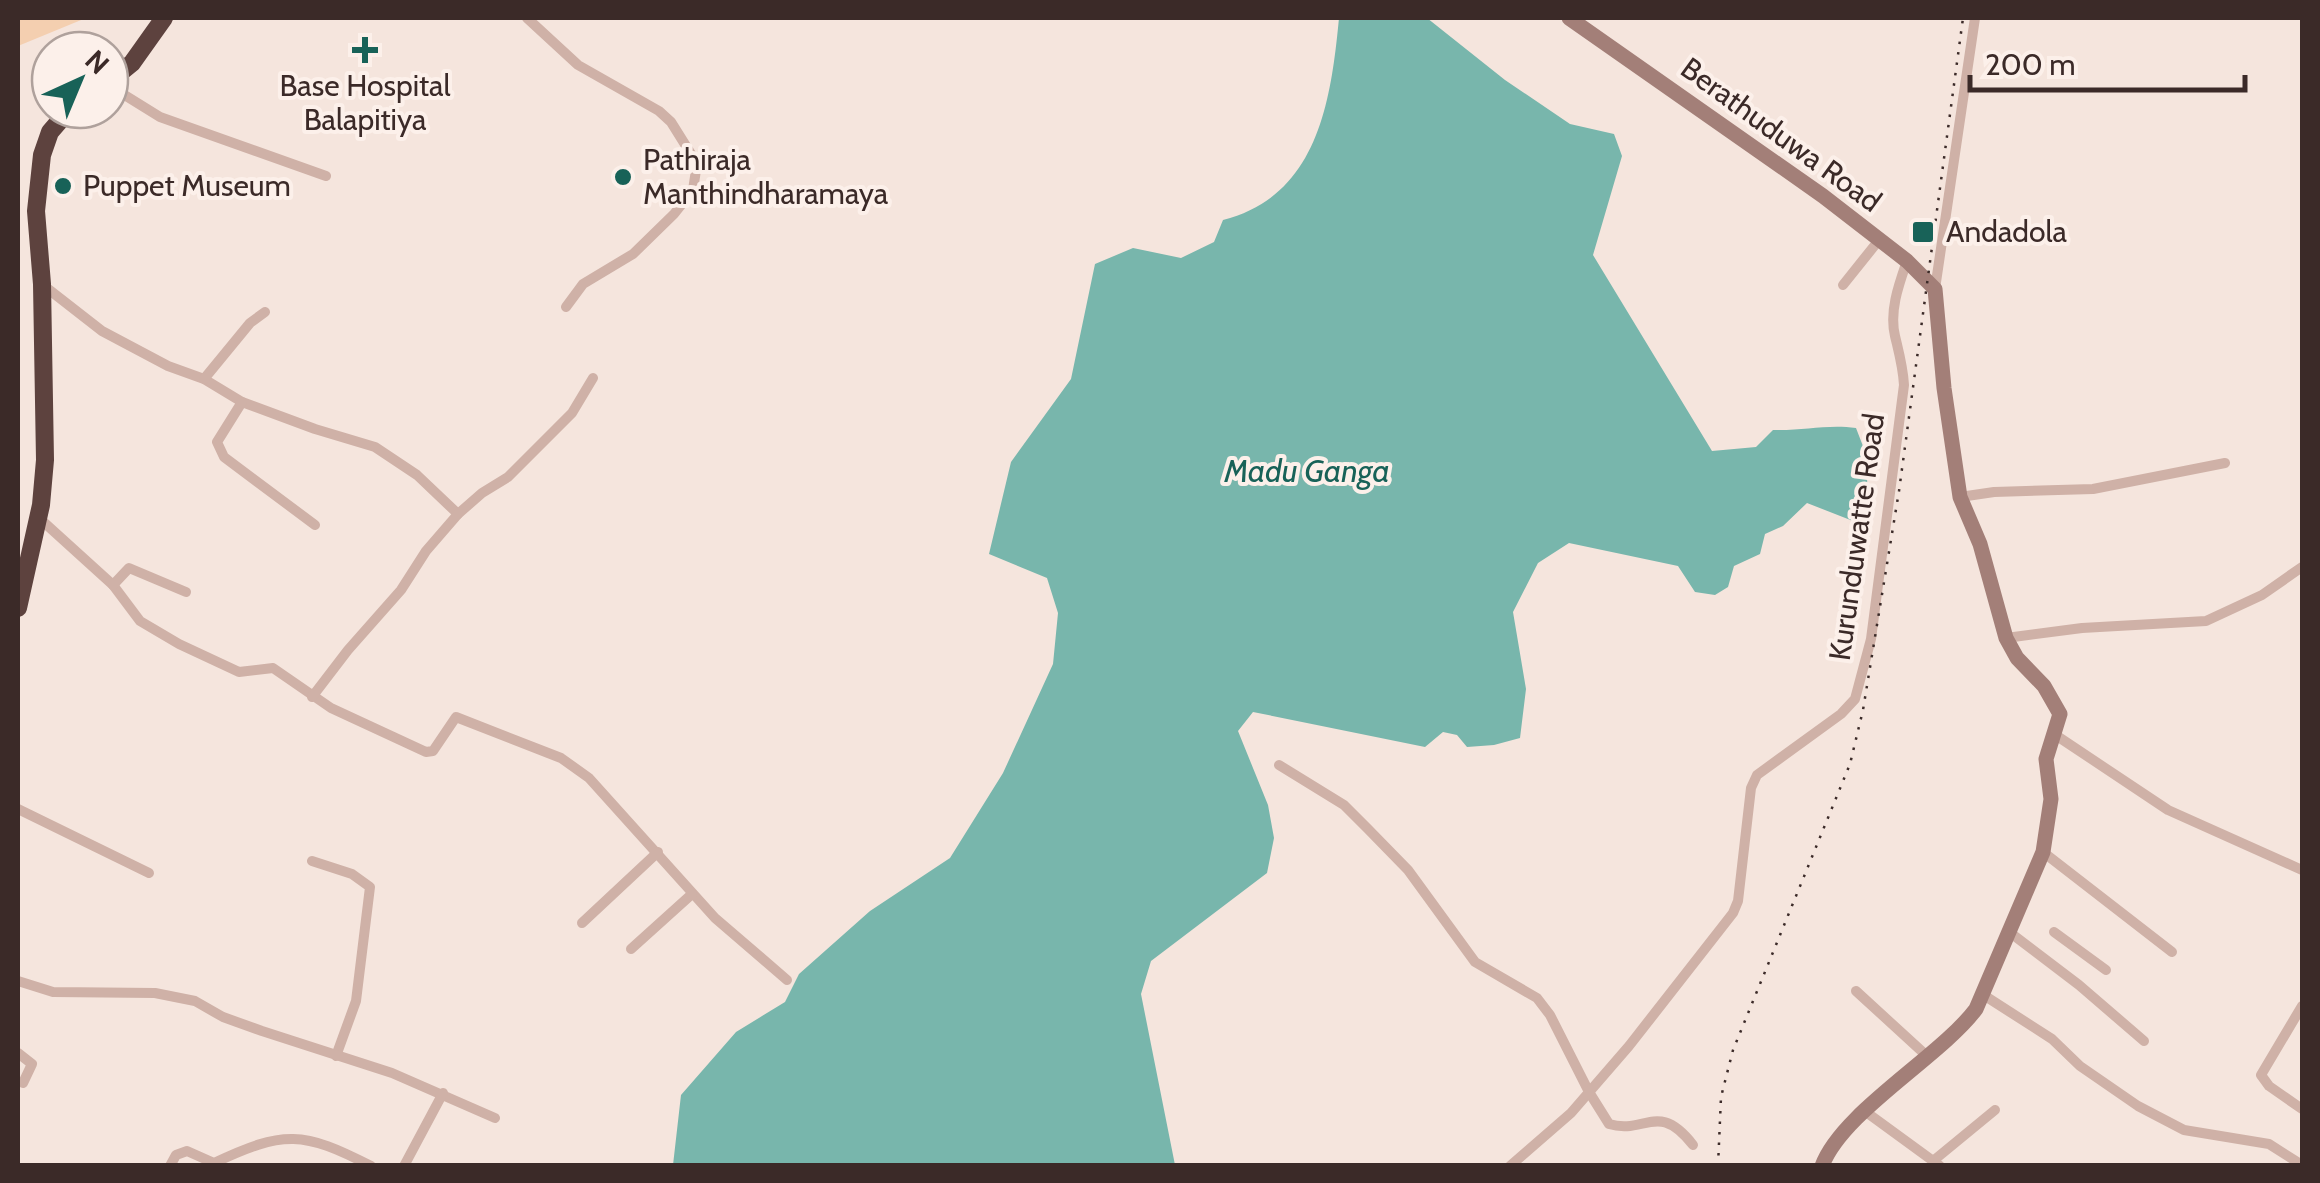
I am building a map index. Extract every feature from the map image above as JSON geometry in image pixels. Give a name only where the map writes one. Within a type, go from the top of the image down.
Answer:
[{"type":"highway","points":[[130,65],[164,18]]},
{"type":"highway","points":[[18,608],[38,517],[45,460],[42,284],[36,211],[42,155],[52,130]]},
{"type":"street","points":[[527,18],[578,65],[659,111],[671,122],[696,170],[693,190],[664,224],[633,254],[583,284],[566,307]]},
{"type":"street","name":"Berathuduwa Road","points":[[1569,18],[1757,147],[1907,261],[1935,289]]},
{"type":"street","points":[[1825,1165],[1827,1152],[1866,1112],[1969,1018],[2043,852],[2051,799],[2046,759],[2060,714],[2044,686],[2017,658],[2006,638],[1980,544],[1960,497],[1944,388],[1935,289],[1975,18]]},
{"type":"street","points":[[130,97],[160,117],[326,176]]},
{"type":"street","points":[[1843,285],[1879,240]]},
{"type":"street","name":"Kurunduwatte Road","points":[[1510,1166],[1589,1092],[1733,912],[1738,901],[1752,788],[1757,775],[1841,714],[1855,698],[1871,639],[1904,385],[1903,359],[1894,332],[1897,290],[1907,261]]},
{"type":"street","points":[[42,284],[102,332],[168,366],[204,379],[242,402],[376,446],[416,475],[458,514]]},
{"type":"street","points":[[204,379],[250,323],[266,312]]},
{"type":"street","points":[[312,697],[458,514],[508,478],[572,413],[593,378]]},
{"type":"street","points":[[242,402],[216,442],[218,449],[315,525]]},
{"type":"street","points":[[1960,497],[1994,492],[2094,490],[2224,463]]},
{"type":"street","points":[[38,517],[113,585],[140,621],[178,644],[239,672],[273,668],[312,697],[359,723],[426,752],[433,751],[456,717],[561,758],[590,778],[692,894],[787,980]]},
{"type":"street","points":[[2006,638],[2082,628],[2206,620],[2238,609],[2302,567]]},
{"type":"street","points":[[113,585],[128,568],[186,592]]},
{"type":"street","points":[[2054,734],[2168,810],[2302,870]]},
{"type":"street","points":[[1279,764],[1344,805],[1356,817],[1408,870],[1475,962],[1537,998],[1550,1015],[1602,1116],[1613,1126],[1661,1121],[1678,1126],[1693,1145]]},
{"type":"street","points":[[18,808],[149,873]]},
{"type":"street","points":[[582,922],[658,852]]},
{"type":"street","points":[[2043,852],[2172,952]]},
{"type":"street","points":[[312,861],[352,874],[370,888],[356,1001],[336,1056]]},
{"type":"street","points":[[631,949],[692,894]]},
{"type":"street","points":[[2008,930],[2144,1041]]},
{"type":"street","points":[[2054,932],[2106,970]]},
{"type":"street","points":[[2060,970],[2076,949]]},
{"type":"street","points":[[18,982],[53,992],[154,993],[196,1001],[224,1017],[392,1072],[495,1118]]},
{"type":"street","points":[[1856,990],[1928,1056]]},
{"type":"street","points":[[1982,994],[2052,1039],[2080,1066],[2138,1106],[2184,1130],[2269,1144],[2302,1166]]},
{"type":"street","points":[[2302,1006],[2261,1075],[2269,1086],[2302,1108]]},
{"type":"street","points":[[18,1053],[32,1064],[23,1083]]},
{"type":"street","points":[[404,1166],[443,1093]]},
{"type":"street","points":[[1866,1112],[1936,1163],[1996,1110]]},
{"type":"street","points":[[170,1166],[176,1154],[187,1151],[214,1163],[253,1146],[291,1137],[320,1141],[372,1166]]},
{"type":"sand","points":[[18,18],[86,18],[57,30],[30,30],[30,41],[18,46]]},
{"type":"water","name":"Madu Ganga","points":[[1339,18],[1427,18],[1505,80],[1570,124],[1614,134],[1622,156],[1593,255],[1712,451],[1756,447],[1773,430],[1856,428],[1866,454],[1868,501],[1853,521],[1807,503],[1783,526],[1765,534],[1760,554],[1734,566],[1728,587],[1715,595],[1695,592],[1678,566],[1569,543],[1538,563],[1513,612],[1526,689],[1520,738],[1467,747],[1457,735],[1443,732],[1425,747],[1253,712],[1238,731],[1268,805],[1274,838],[1267,873],[1151,961],[1141,994],[1175,1165],[673,1165],[681,1095],[736,1032],[785,1002],[799,974],[870,911],[950,858],[1003,773],[1053,664],[1058,613],[1047,578],[989,554],[1011,462],[1071,379],[1095,264],[1133,248],[1181,258],[1214,242],[1223,220],[1255,208],[1280,190],[1314,141],[1324,112]]},
{"type":"railway","points":[[1718,1166],[1721,1097],[1733,1050],[1850,764],[1863,710],[1899,491],[1963,18]]},
{"type":"place","name":"Base Hospital Balapitiya","points":[[365,50]]},
{"type":"place","name":"Pathiraja Manthindharamaya","points":[[623,177]]},
{"type":"place","name":"Puppet Museum","points":[[63,186]]},
{"type":"place","name":"Andadola","points":[[1923,232]]}]
